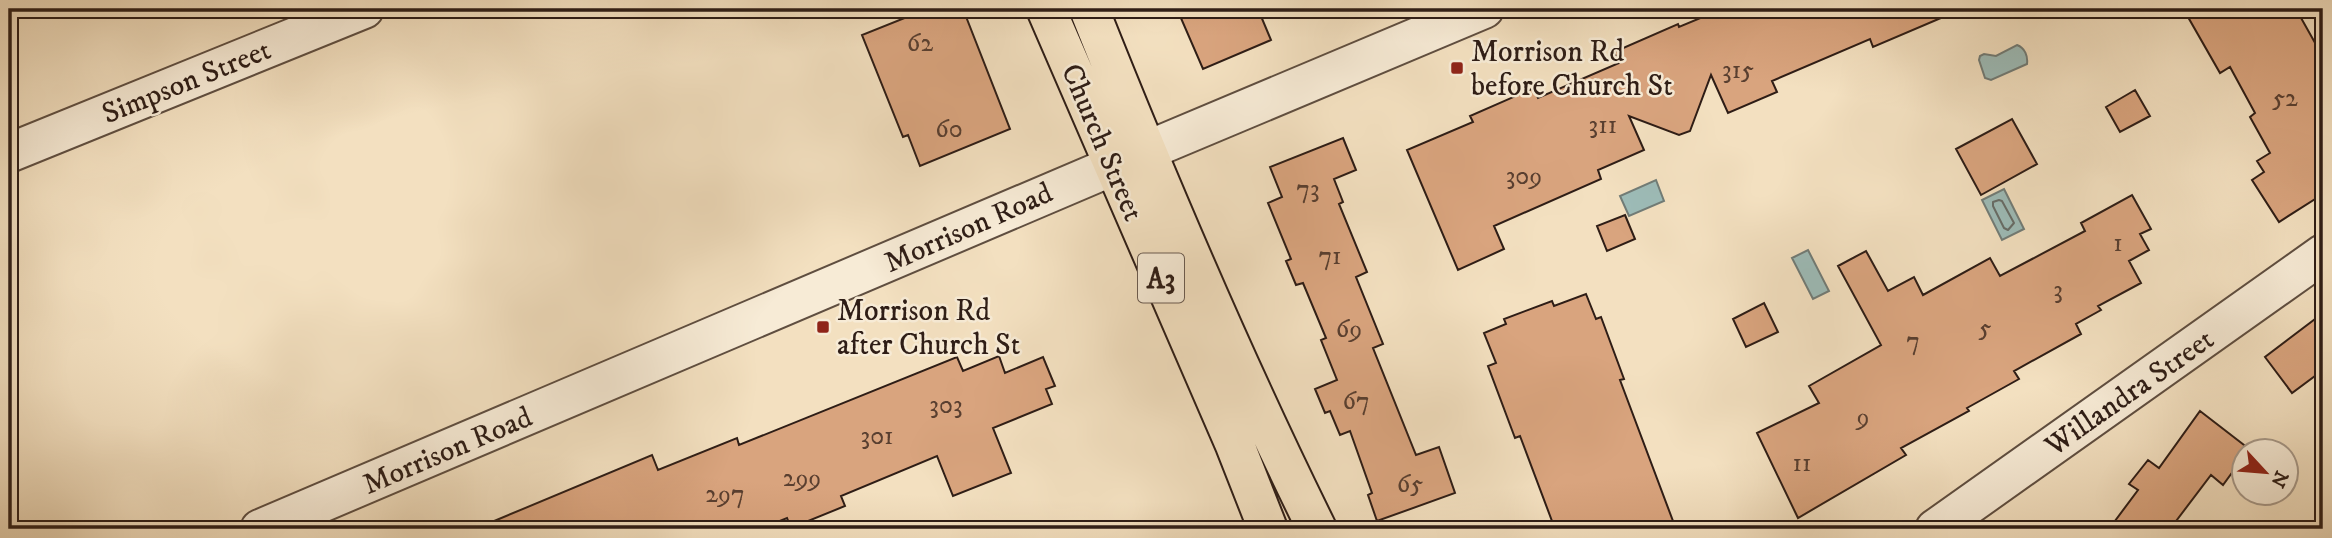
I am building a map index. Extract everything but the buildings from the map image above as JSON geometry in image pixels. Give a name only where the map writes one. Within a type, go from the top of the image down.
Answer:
[{"type":"highway","name":"Church Street","points":[[1046,9],[1130,158],[1238,361],[1261,415],[1317,529]]},
{"type":"highway","name":"Church Street","points":[[1088,9],[1130,158],[1210,390],[1235,445]]},
{"type":"highway","points":[[1235,445],[1246,529]]},
{"type":"highway","name":"A3","points":[[1235,445],[1268,529]]},
{"type":"street","name":"Simpson Street","points":[[9,153],[364,9]]},
{"type":"street","name":"Morrison Road","points":[[260,529],[1484,9]]},
{"type":"street","name":"Willandra Street","points":[[1935,529],[2323,254]]},
{"type":"water","points":[[2017,45],[2025,53],[2027,64],[1991,80],[1985,78],[1980,56],[1996,56]]},
{"type":"water","points":[[1656,180],[1664,201],[1629,216],[1620,196]]},
{"type":"water","points":[[2004,189],[2024,229],[2002,240],[1982,200]]},
{"type":"water","points":[[1808,250],[1829,291],[1813,299],[1792,258]]},
{"type":"place","name":"Morrison Rd before Church St","points":[[1457,68]]},
{"type":"place","name":"Morrison Rd after Church St","points":[[823,327]]}]
